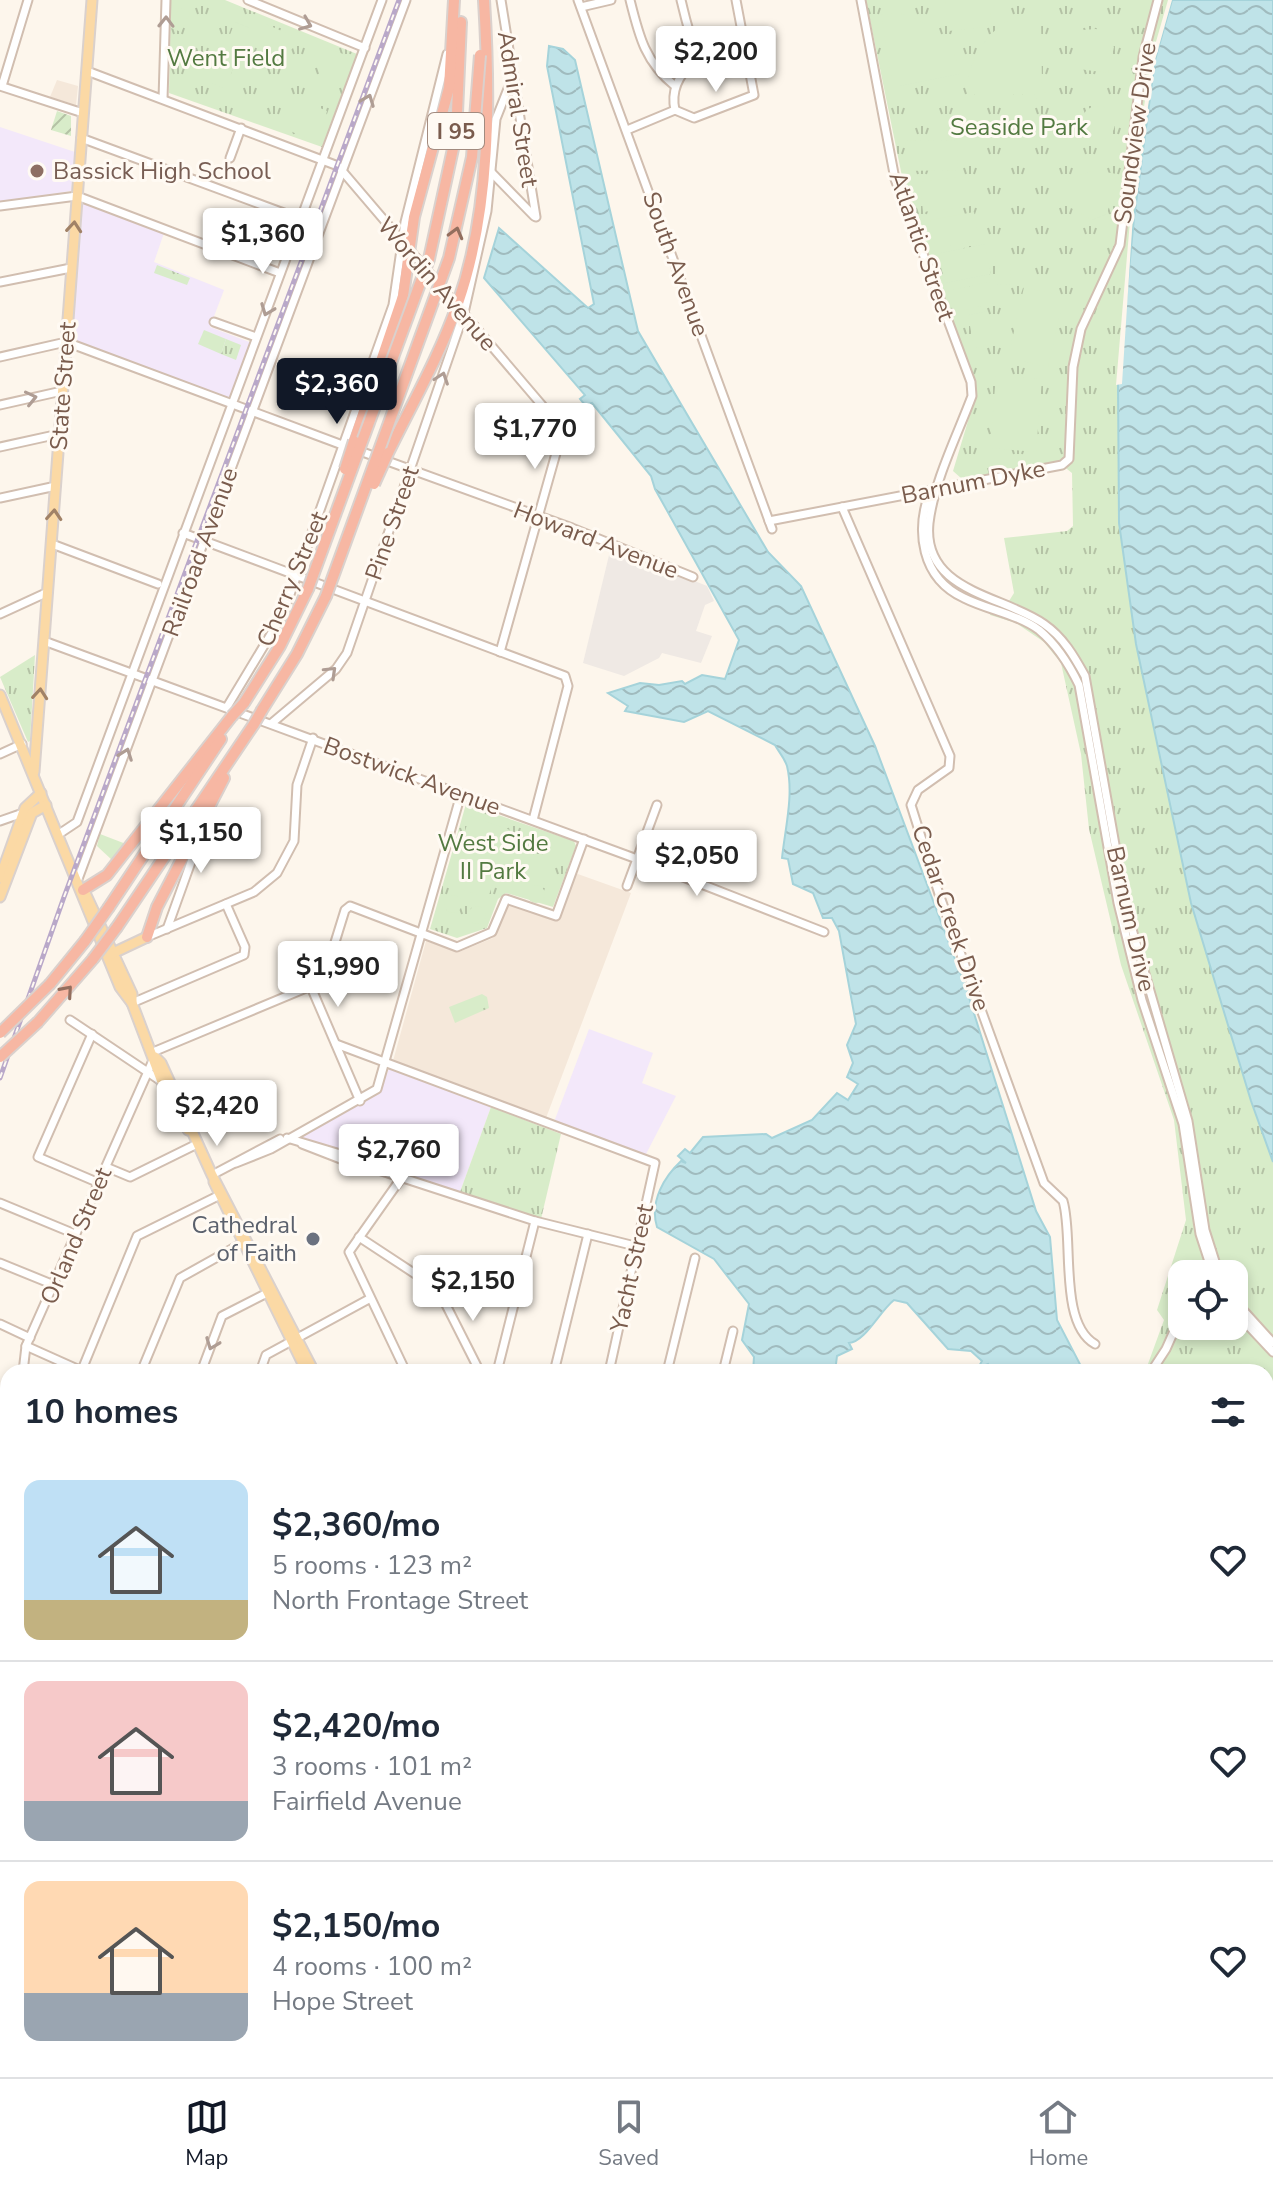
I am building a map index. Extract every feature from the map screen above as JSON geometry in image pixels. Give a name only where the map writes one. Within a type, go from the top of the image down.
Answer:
[{"type":"highway","points":[[349,480],[345,469],[349,443],[402,303],[406,248],[450,77],[453,0]]},
{"type":"highway","name":"I 95","points":[[231,713],[244,703],[280,646],[308,589],[422,280],[444,203],[459,102],[461,0]]},
{"type":"highway","points":[[354,521],[460,310],[483,177],[487,55],[482,0]]},
{"type":"highway","name":"I 95","points":[[0,1057],[38,1022],[117,927],[254,724],[297,654],[326,596],[439,290],[459,224],[476,122],[482,0]]},
{"type":"highway","points":[[80,885],[104,879],[231,713]]},
{"type":"highway","points":[[0,1033],[50,984],[85,941],[231,713]]},
{"type":"highway","points":[[147,937],[162,897],[254,724]]},
{"type":"main road","name":"State Street","points":[[34,772],[92,0]]},
{"type":"main road","points":[[0,695],[111,954],[126,999],[132,1003],[221,1194],[309,1364]]},
{"type":"main road","points":[[23,747],[36,748]]},
{"type":"main road","points":[[0,897],[23,813],[41,793]]},
{"type":"main road","points":[[0,878],[32,813],[46,805]]},
{"type":"main road","points":[[111,954],[147,937]]},
{"type":"main road","points":[[154,1055],[179,1119],[195,1140]]},
{"type":"main road","points":[[294,1339],[304,1364]]},
{"type":"street","points":[[28,0],[1,86],[83,113]]},
{"type":"street","points":[[163,99],[166,0]]},
{"type":"street","points":[[248,0],[268,4],[365,48]]},
{"type":"street","name":"Railroad Avenue","points":[[59,834],[77,822],[382,0]]},
{"type":"street","name":"Railroad Avenue","points":[[80,885],[153,679],[406,0]]},
{"type":"street","points":[[406,248],[405,222],[451,40],[453,0]]},
{"type":"street","name":"Admiral Street","points":[[491,172],[536,217],[501,0]]},
{"type":"street","points":[[580,4],[611,0]]},
{"type":"street","points":[[630,0],[645,54],[660,74],[675,86]]},
{"type":"street","points":[[681,0],[700,55],[718,69],[748,63]]},
{"type":"street","points":[[627,130],[675,110],[694,118],[754,95],[736,0]]},
{"type":"street","name":"Atlantic Street","points":[[861,0],[895,179],[971,382],[972,396]]},
{"type":"street","name":"Soundview Drive","points":[[1112,265],[1120,245],[1143,57],[1158,0]]},
{"type":"street","name":"South Avenue","points":[[580,4],[770,525]]},
{"type":"street","points":[[675,110],[675,86],[700,55],[743,35]]},
{"type":"street","name":"Wordin Avenue","points":[[87,71],[338,166],[562,432],[500,652]]},
{"type":"street","name":"Pine Street","points":[[272,723],[336,669],[347,653],[410,470],[483,234],[501,105],[513,76]]},
{"type":"street","points":[[501,105],[517,103]]},
{"type":"street","points":[[230,158],[241,128]]},
{"type":"street","points":[[81,138],[300,219]]},
{"type":"street","points":[[0,206],[77,196],[280,273]]},
{"type":"street","name":"Barnum Dyke","points":[[770,525],[938,487],[1062,465],[1069,459],[1073,367],[1081,329],[1112,265]]},
{"type":"street","points":[[0,282],[71,268]]},
{"type":"street","points":[[214,322],[256,337]]},
{"type":"street","points":[[0,357],[66,342]]},
{"type":"street","name":"Howard Avenue","points":[[66,342],[349,443],[410,470],[693,577]]},
{"type":"street","points":[[0,405],[62,391]]},
{"type":"street","name":"Barnum Drive","points":[[972,396],[938,487],[929,527],[932,550],[948,576],[977,599],[1040,631],[1064,656],[1079,685],[1118,903],[1142,1000],[1183,1124],[1200,1234],[1210,1260]]},
{"type":"street","points":[[0,447],[59,434]]},
{"type":"street","name":"Cherry Street","points":[[231,713],[270,639],[298,576],[349,443]]},
{"type":"street","points":[[0,498],[56,486]]},
{"type":"street","name":"Barnum Drive","points":[[930,491],[921,522],[925,554],[944,584],[977,599],[997,601],[1050,628],[1072,653],[1085,676],[1127,912],[1188,1121],[1212,1260]]},
{"type":"street","name":"Cedar Creek Drive","points":[[842,507],[950,756],[949,768],[918,790],[911,805],[947,917],[1044,1183],[1063,1201],[1072,1296],[1082,1332],[1095,1344]]},
{"type":"street","points":[[183,533],[567,678],[568,686],[533,820]]},
{"type":"street","points":[[52,544],[158,584]]},
{"type":"street","points":[[0,614],[48,592]]},
{"type":"street","points":[[994,610],[997,601]]},
{"type":"street","name":"Bostwick Avenue","points":[[44,641],[133,671],[231,713],[272,723],[584,839],[824,932]]},
{"type":"street","points":[[147,937],[261,888],[286,862],[296,835],[297,785],[313,738]]},
{"type":"street","points":[[0,754],[23,747]]},
{"type":"street","points":[[212,1175],[360,1101],[377,1089],[461,794]]},
{"type":"street","points":[[627,886],[657,805]]},
{"type":"street","points":[[167,929],[210,812]]},
{"type":"street","points":[[0,821],[23,813]]},
{"type":"street","points":[[154,1055],[323,981],[345,910],[350,906],[457,947],[492,932],[506,899],[556,916],[584,839]]},
{"type":"street","points":[[132,1003],[244,955],[245,947],[226,904]]},
{"type":"street","points":[[311,987],[360,1101]]},
{"type":"street","points":[[70,1020],[162,1082]]},
{"type":"street","points":[[92,1034],[38,1157],[99,1183]]},
{"type":"street","points":[[336,1044],[386,1064]]},
{"type":"street","name":"Orland Street","points":[[24,1364],[28,1342],[154,1055]]},
{"type":"street","name":"Yacht Street","points":[[386,1064],[655,1163],[611,1364]]},
{"type":"street","points":[[287,1138],[535,1221],[639,1247]]},
{"type":"street","points":[[106,1167],[130,1177],[195,1140]]},
{"type":"street","points":[[402,1177],[349,1252],[402,1364]]},
{"type":"street","points":[[85,1364],[137,1236],[221,1194]]},
{"type":"street","points":[[0,1203],[75,1234]]},
{"type":"street","points":[[499,1364],[535,1221]]},
{"type":"street","points":[[556,1364],[588,1234]]},
{"type":"street","points":[[359,1237],[438,1289],[476,1364]]},
{"type":"street","points":[[144,1364],[180,1278],[245,1242]]},
{"type":"street","points":[[669,1364],[695,1258]]},
{"type":"street","points":[[0,1263],[54,1285]]},
{"type":"street","points":[[204,1364],[222,1316],[270,1292]]},
{"type":"street","points":[[263,1364],[266,1355],[369,1299]]},
{"type":"street","points":[[1248,1315],[1273,1343]]},
{"type":"street","points":[[0,1324],[68,1364]]},
{"type":"street","points":[[1248,1324],[1273,1352]]},
{"type":"street","points":[[725,1364],[733,1331]]},
{"type":"street","points":[[1156,1364],[1170,1340]]},
{"type":"shaded area","points":[[57,80],[78,86],[76,105],[50,97]]},
{"type":"shaded area","name":"Bassick High School","points":[[0,127],[75,152],[71,191],[0,202]]},
{"type":"shaded area","points":[[82,203],[164,233],[154,262],[224,290],[210,327],[252,343],[231,398],[71,340]]},
{"type":"shaded area","points":[[611,547],[707,586],[714,601],[705,605],[696,631],[712,636],[701,663],[662,653],[659,658],[624,676],[583,663]]},
{"type":"shaded area","points":[[575,873],[631,893],[546,1118],[393,1061],[426,941],[459,952],[493,938],[509,903],[557,921]]},
{"type":"shaded area","points":[[589,1029],[653,1053],[642,1083],[676,1096],[645,1156],[554,1122]]},
{"type":"shaded area","points":[[389,1069],[491,1107],[460,1192],[303,1138],[302,1134],[377,1095]]},
{"type":"green space","name":"Went Field","points":[[171,0],[225,0],[357,54],[322,147],[169,93]]},
{"type":"green space","name":"Seaside Park","points":[[866,0],[1172,0],[1155,60],[1134,218],[1118,383],[1119,523],[1136,644],[1191,903],[1251,1101],[1273,1162],[1273,1364],[1148,1364],[1164,1320],[1157,1310],[1168,1276],[1168,1340],[1248,1340],[1248,1260],[1173,1260],[1186,1220],[1174,1120],[1121,965],[1089,829],[1081,754],[1061,663],[1044,642],[1016,623],[990,615],[993,596],[1009,601],[1014,593],[1004,538],[1067,531],[1073,526],[1072,473],[1057,461],[962,479],[953,471],[977,391],[905,191]]},
{"type":"green space","points":[[945,0],[989,0],[992,26],[949,31]]},
{"type":"green space","points":[[179,7],[190,12],[181,32],[171,28]]},
{"type":"green space","points":[[1041,10],[1042,88],[1046,94],[1043,98],[1037,99],[1034,94],[967,94],[973,64],[988,38],[1011,19]]},
{"type":"green space","points":[[898,13],[921,21],[940,34],[953,51],[960,74],[900,86],[892,80],[881,15]]},
{"type":"green space","points":[[235,22],[250,28],[225,89],[211,83]]},
{"type":"green space","points":[[266,24],[295,37],[293,48],[277,63],[256,55]]},
{"type":"green space","points":[[1096,29],[1106,34],[1114,47],[1108,73],[1079,69],[1075,65],[1082,30]]},
{"type":"green space","points":[[739,40],[744,62],[719,67],[705,57]]},
{"type":"green space","points":[[320,46],[349,56],[341,81],[331,81],[320,74],[314,56]]},
{"type":"green space","points":[[311,104],[327,111],[319,143],[290,131],[291,116]]},
{"type":"green space","points":[[1098,106],[1110,111],[1115,123],[1110,135],[1098,140],[1086,135],[1081,123],[1086,111]]},
{"type":"green space","points":[[57,111],[71,116],[71,136],[51,130]]},
{"type":"green space","points":[[957,140],[958,170],[906,171],[905,141]]},
{"type":"green space","points":[[1093,170],[1117,174],[1107,214],[1092,220],[1057,200],[1070,179]]},
{"type":"green space","points":[[968,176],[971,206],[923,212],[920,182]]},
{"type":"green space","points":[[974,212],[979,240],[936,249],[930,220]]},
{"type":"green space","points":[[985,244],[991,274],[946,283],[940,253]]},
{"type":"green space","points":[[995,254],[1010,254],[1011,284],[996,285]]},
{"type":"green space","points":[[157,265],[190,278],[187,285],[154,273]]},
{"type":"green space","points":[[989,282],[994,303],[956,312],[951,290]]},
{"type":"green space","points":[[1024,287],[1064,296],[1048,367],[1008,358]]},
{"type":"green space","points":[[988,311],[993,344],[974,348],[968,315]]},
{"type":"green space","points":[[204,330],[226,339],[221,354],[198,344]]},
{"type":"green space","points":[[226,339],[241,345],[236,360],[221,354]]},
{"type":"green space","points":[[996,375],[1042,379],[1036,452],[990,448]]},
{"type":"green space","points":[[35,655],[30,741],[28,742],[0,677]]},
{"type":"green space","name":"West Side II Park","points":[[466,804],[574,841],[576,846],[553,907],[506,893],[498,899],[487,928],[457,938],[430,929]]},
{"type":"green space","points":[[470,816],[510,830],[503,851],[508,850],[521,864],[501,880],[496,875],[488,898],[447,884]]},
{"type":"green space","points":[[100,834],[126,844],[113,861],[97,846]]},
{"type":"green space","points":[[536,885],[545,894],[536,903],[527,894]]},
{"type":"green space","points":[[453,895],[462,904],[453,913],[444,904]]},
{"type":"green space","points":[[477,906],[486,915],[477,924],[468,915]]},
{"type":"green space","points":[[482,994],[487,997],[489,1008],[455,1023],[449,1007]]},
{"type":"green space","points":[[491,1107],[561,1134],[541,1219],[460,1192]]},
{"type":"water","points":[[1172,0],[1273,0],[1273,1162],[1251,1101],[1191,903],[1136,644],[1119,523],[1118,383],[1134,218],[1155,60]]},
{"type":"water","points":[[549,46],[563,49],[575,60],[638,331],[768,552],[801,586],[875,746],[967,991],[1036,1211],[1050,1237],[1057,1320],[1080,1364],[980,1364],[982,1361],[971,1351],[948,1349],[907,1303],[894,1300],[861,1338],[849,1343],[852,1349],[837,1356],[836,1364],[754,1364],[754,1357],[742,1340],[749,1304],[714,1259],[657,1227],[655,1208],[664,1182],[681,1161],[686,1163],[678,1156],[685,1149],[690,1153],[703,1137],[766,1134],[772,1138],[812,1120],[837,1093],[848,1100],[858,1084],[847,1077],[853,1063],[847,1045],[856,1024],[839,931],[832,918],[823,918],[813,893],[793,884],[788,859],[782,858],[789,777],[786,763],[775,745],[708,711],[684,722],[625,711],[628,706],[608,693],[640,683],[659,685],[682,681],[685,684],[702,675],[725,679],[739,640],[655,489],[651,476],[592,403],[585,405],[580,399],[585,395],[484,278],[499,228],[588,308],[594,304],[547,66]]},
{"type":"pier","points":[[1168,0],[1172,0],[1155,60],[1134,199],[1122,384],[1116,385],[1131,209],[1144,107],[1151,59]]},
{"type":"railway","points":[[0,1078],[64,897],[399,0]]},
{"type":"place","name":"Bassick High School","points":[[37,171]]},
{"type":"place","name":"Cathedral of Faith","points":[[313,1239]]}]
